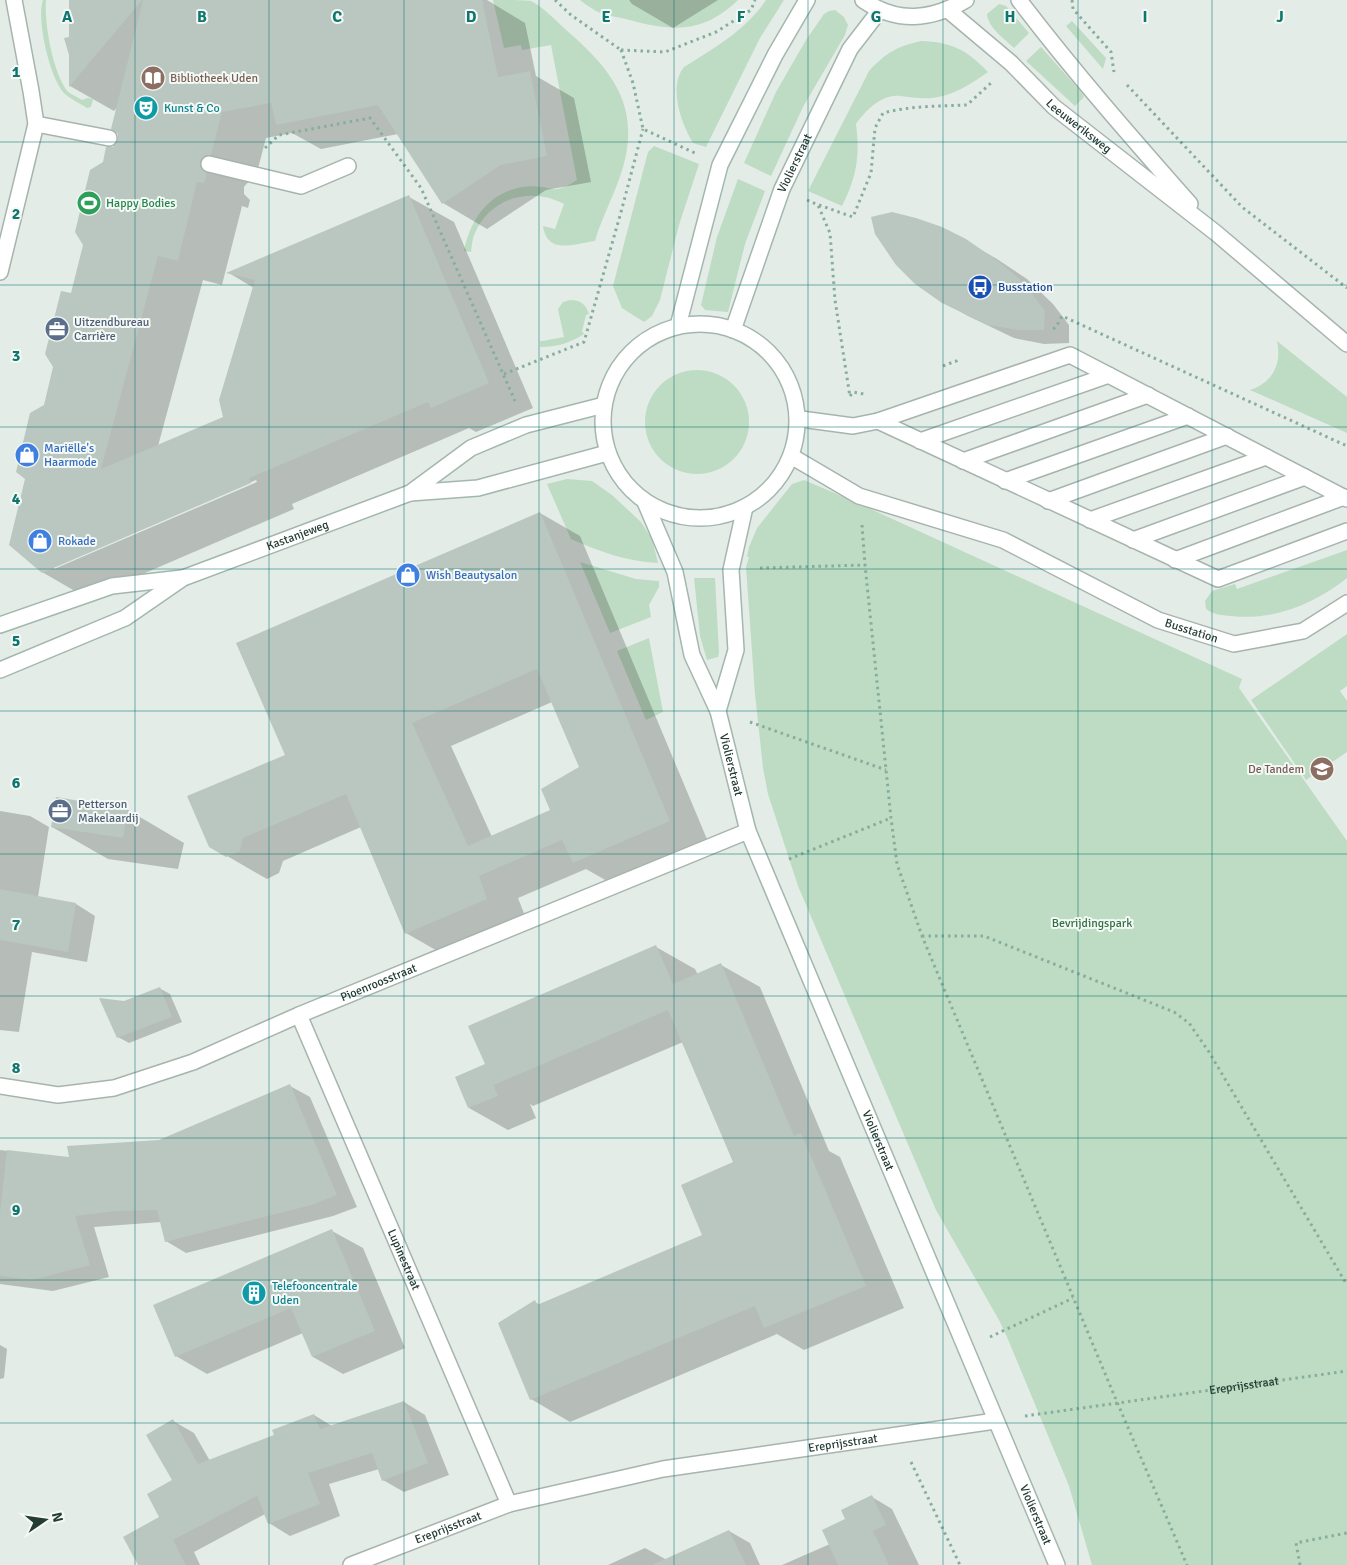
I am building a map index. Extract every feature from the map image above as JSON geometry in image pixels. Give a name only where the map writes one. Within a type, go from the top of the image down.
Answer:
[{"type":"street","points":[[0,272],[36,124],[14,0]]},
{"type":"street","points":[[678,326],[720,165],[775,56],[807,0]]},
{"type":"street","points":[[863,0],[880,10],[914,17],[932,15],[948,10],[966,0]]},
{"type":"street","name":"Leeuweriksweg","points":[[1018,0],[1126,131],[1216,233]]},
{"type":"street","name":"Violierstraat","points":[[733,330],[782,189],[850,49],[880,10]]},
{"type":"street","name":"Leeuweriksweg","points":[[948,10],[1011,63],[1054,107],[1216,233],[1347,344]]},
{"type":"street","points":[[36,124],[109,138]]},
{"type":"street","points":[[209,164],[301,186],[348,166]]},
{"type":"street","points":[[716,325],[733,330],[754,341],[775,360],[794,386],[801,419],[791,456],[785,472],[760,497],[733,513],[704,518],[672,514],[645,502],[630,489],[617,472],[607,453],[602,429],[608,388],[616,372],[629,354],[648,339],[678,326],[716,325]]},
{"type":"street","points":[[801,419],[853,426],[878,421],[1070,355],[1346,498]]},
{"type":"street","points":[[920,441],[1109,375]]},
{"type":"street","points":[[963,461],[1148,395]]},
{"type":"street","name":"Kastanjeweg","points":[[0,669],[125,618],[183,578],[410,493],[471,448],[526,425],[604,405]]},
{"type":"street","points":[[1006,481],[1188,416]]},
{"type":"street","points":[[878,421],[1218,580],[1347,531]]},
{"type":"street","points":[[1048,501],[1227,436]]},
{"type":"street","name":"Kastanjeweg","points":[[410,493],[478,488],[607,453]]},
{"type":"street","name":"Busstation","points":[[791,456],[859,496],[1003,540],[1158,620],[1234,644],[1303,631],[1347,603]]},
{"type":"street","points":[[1090,520],[1266,457]]},
{"type":"street","points":[[1133,540],[1305,477]]},
{"type":"street","points":[[1175,560],[1346,498]]},
{"type":"street","name":"Violierstraat","points":[[645,502],[675,572],[692,655],[718,711],[748,831],[1057,1565]]},
{"type":"street","points":[[718,711],[736,650],[731,570],[745,507]]},
{"type":"street","name":"Kastanjeweg","points":[[0,625],[112,586],[183,578]]},
{"type":"street","name":"Pioenroosstraat","points":[[0,1086],[58,1095],[114,1088],[193,1062],[299,1015],[748,831]]},
{"type":"street","name":"Lupinestraat","points":[[299,1015],[509,1504]]},
{"type":"street","name":"Ereprijsstraat","points":[[354,1565],[509,1504],[663,1469],[995,1421]]},
{"type":"path","points":[[555,0],[571,15],[621,50],[665,52],[716,32],[751,10],[755,0]]},
{"type":"path","points":[[1072,0],[1073,9],[1111,52],[1113,70],[1120,78]]},
{"type":"path","points":[[1044,33],[1073,9]]},
{"type":"path","points":[[818,205],[853,217],[870,173],[875,128],[883,112],[967,105],[1011,63]]},
{"type":"path","points":[[1127,85],[1242,207],[1347,288]]},
{"type":"path","points":[[241,171],[279,135],[370,118],[421,188],[526,425]]},
{"type":"path","points":[[504,374],[584,342],[643,129]]},
{"type":"path","points":[[731,570],[865,565],[897,864],[922,936],[1187,1565]]},
{"type":"path","points":[[718,711],[886,770]]},
{"type":"path","points":[[764,869],[891,818]]},
{"type":"path","points":[[922,936],[984,936],[1174,1012],[1189,1023],[1209,1052],[1347,1285]]},
{"type":"path","points":[[966,1348],[1073,1298]]},
{"type":"path","name":"Ereprijsstraat","points":[[995,1421],[1117,1402],[1347,1371]]},
{"type":"path","points":[[899,1435],[960,1565]]},
{"type":"path","points":[[1300,1565],[1296,1543],[1347,1533]]},
{"type":"green space","points":[[43,0],[46,0],[46,22],[58,73],[68,92],[82,100],[93,99],[91,107],[87,108],[66,95],[54,75],[49,62],[41,21]]},
{"type":"green space","points":[[493,0],[531,1],[540,6],[589,51],[610,76],[618,90],[628,121],[626,153],[619,179],[595,241],[563,245],[550,241],[543,226],[555,229],[564,204],[538,196],[525,196],[501,204],[491,211],[475,233],[471,252],[464,251],[476,219],[482,210],[499,195],[524,187],[536,186],[559,189],[577,180],[551,45],[522,50],[521,45],[504,48]]},
{"type":"green space","points":[[580,0],[738,0],[713,19],[687,27],[674,28],[660,27],[604,14]]},
{"type":"green space","points":[[766,0],[784,0],[760,38],[706,147],[693,143],[684,126],[678,105],[677,84],[679,75],[684,67],[739,29],[758,11]]},
{"type":"green space","points":[[999,4],[1006,6],[1029,33],[1014,48],[998,33],[988,19],[987,14]]},
{"type":"green space","points":[[835,10],[844,17],[848,25],[845,35],[803,107],[771,176],[744,163],[776,92],[806,40],[824,14]]},
{"type":"green space","points":[[1072,21],[1106,58],[1103,69],[1066,26]]},
{"type":"green space","points":[[921,41],[950,45],[966,53],[988,72],[968,85],[940,97],[893,96],[881,100],[865,113],[856,124],[858,146],[856,166],[851,185],[842,206],[808,191],[869,71],[892,51]]},
{"type":"green space","points":[[1041,47],[1082,93],[1084,97],[1075,106],[1026,61]]},
{"type":"green space","points":[[654,146],[699,164],[679,225],[660,300],[652,316],[644,322],[622,308],[613,286],[648,152]]},
{"type":"green space","points":[[738,179],[765,191],[745,244],[728,312],[705,310],[701,305],[717,237]]},
{"type":"green space","points":[[570,300],[582,303],[588,311],[589,314],[586,315],[582,331],[584,334],[563,344],[540,347],[540,341],[564,337],[558,309],[563,302]]},
{"type":"green space","points":[[1277,341],[1347,397],[1347,433],[1250,390],[1265,382],[1274,371],[1278,357]]},
{"type":"green space","points":[[697,370],[717,374],[726,378],[734,385],[741,393],[745,402],[749,422],[745,442],[741,451],[734,459],[726,466],[717,470],[697,474],[677,470],[668,466],[660,459],[653,451],[649,442],[645,422],[649,402],[653,393],[660,385],[668,378],[677,374]]},
{"type":"green space","points":[[567,479],[592,481],[612,495],[641,522],[652,539],[658,563],[613,555],[571,539],[547,484]]},
{"type":"green space","name":"Bevrijdingspark","points":[[804,480],[1242,679],[1239,688],[1347,841],[1347,1565],[1092,1565],[1069,1486],[1007,1337],[936,1210],[798,886],[768,794],[763,768],[755,694],[746,567],[749,557],[747,557],[757,528],[792,484]]},
{"type":"green space","points":[[1347,550],[1347,578],[1321,596],[1293,609],[1262,616],[1247,617],[1218,614],[1206,609],[1205,601],[1212,591],[1235,584],[1237,589]]},
{"type":"green space","points":[[580,562],[636,579],[659,581],[659,587],[649,605],[651,617],[610,633]]},
{"type":"green space","points":[[694,578],[715,578],[719,653],[718,657],[707,660],[700,636]]},
{"type":"green space","name":"De Tandem","points":[[1347,634],[1347,686],[1340,691],[1347,701],[1347,752],[1306,780],[1251,700]]},
{"type":"green space","points":[[649,638],[663,712],[646,720],[617,651]]},
{"type":"building","points":[[69,0],[142,0],[69,87],[69,55],[64,38],[69,37]]},
{"type":"building","points":[[143,0],[482,0],[498,77],[530,71],[547,156],[501,165],[442,204],[378,105],[276,125],[271,103],[222,112],[211,155],[206,155],[200,161],[200,167],[207,173],[204,183],[197,182],[178,261],[158,256],[101,469],[223,417],[219,400],[255,280],[226,273],[409,195],[489,383],[431,408],[428,402],[249,478],[251,483],[42,573],[9,545],[25,479],[16,472],[30,413],[44,405],[53,367],[45,354],[61,291],[71,293],[83,245],[75,232],[90,170],[103,162],[106,147],[113,147],[118,140],[118,134],[111,129]]},
{"type":"building","points":[[892,212],[942,227],[966,239],[1002,264],[1024,283],[1045,310],[1044,330],[1018,330],[988,325],[942,303],[915,284],[896,265],[875,234],[871,217]]},
{"type":"building","points":[[540,512],[670,821],[573,863],[562,840],[479,876],[487,899],[405,934],[346,794],[243,838],[240,851],[226,857],[209,847],[187,796],[285,755],[236,643]],"holes":[[[537,669],[579,767],[541,789],[550,810],[468,846],[412,723]]]},
{"type":"building","points":[[56,797],[128,809],[123,838],[51,827]]},
{"type":"building","points":[[0,889],[76,903],[68,952],[0,940]]},
{"type":"building","points":[[656,945],[673,984],[721,963],[794,1136],[801,1133],[866,1286],[764,1328],[755,1306],[530,1400],[498,1323],[535,1300],[537,1305],[702,1235],[681,1185],[733,1162],[668,1010],[494,1085],[491,1079],[498,1096],[468,1108],[455,1077],[485,1064],[468,1026]]},
{"type":"building","points":[[160,987],[172,1017],[117,1038],[99,998],[124,1001]]},
{"type":"building","points":[[290,1084],[337,1195],[312,1205],[165,1242],[157,1210],[116,1211],[75,1216],[90,1265],[32,1280],[0,1276],[0,1212],[7,1150],[69,1157],[67,1146],[159,1140]]},
{"type":"building","name":"Telefooncentrale Uden","points":[[332,1229],[375,1331],[312,1357],[291,1308],[175,1357],[153,1305]]},
{"type":"building","points":[[404,1401],[428,1463],[382,1481],[372,1453],[308,1473],[320,1504],[268,1524],[257,1496],[173,1540],[186,1565],[138,1565],[123,1537],[159,1517],[147,1494],[172,1480],[146,1435],[173,1419],[198,1464],[274,1435],[272,1430],[314,1414],[320,1429]]},
{"type":"building","points":[[872,1495],[886,1525],[873,1531],[889,1565],[838,1565],[822,1530],[845,1519],[841,1510]]},
{"type":"building","points":[[729,1530],[746,1565],[652,1565]]},
{"type":"place","name":"Bibliotheek Uden","points":[[153,78]]},
{"type":"place","name":"Kunst & Co","points":[[146,108]]},
{"type":"place","name":"Happy Bodies","points":[[89,203]]},
{"type":"place","name":"Busstation","points":[[980,287]]},
{"type":"place","name":"Uitzendbureau Carrière","points":[[57,329]]},
{"type":"place","name":"Mariëlle's Haarmode","points":[[27,455]]},
{"type":"place","name":"Rokade","points":[[40,541]]},
{"type":"place","name":"Wish Beautysalon","points":[[408,575]]},
{"type":"place","name":"De Tandem","points":[[1322,769]]},
{"type":"place","name":"Petterson Makelaardij","points":[[60,811]]},
{"type":"place","name":"Telefooncentrale Uden","points":[[254,1293]]}]
